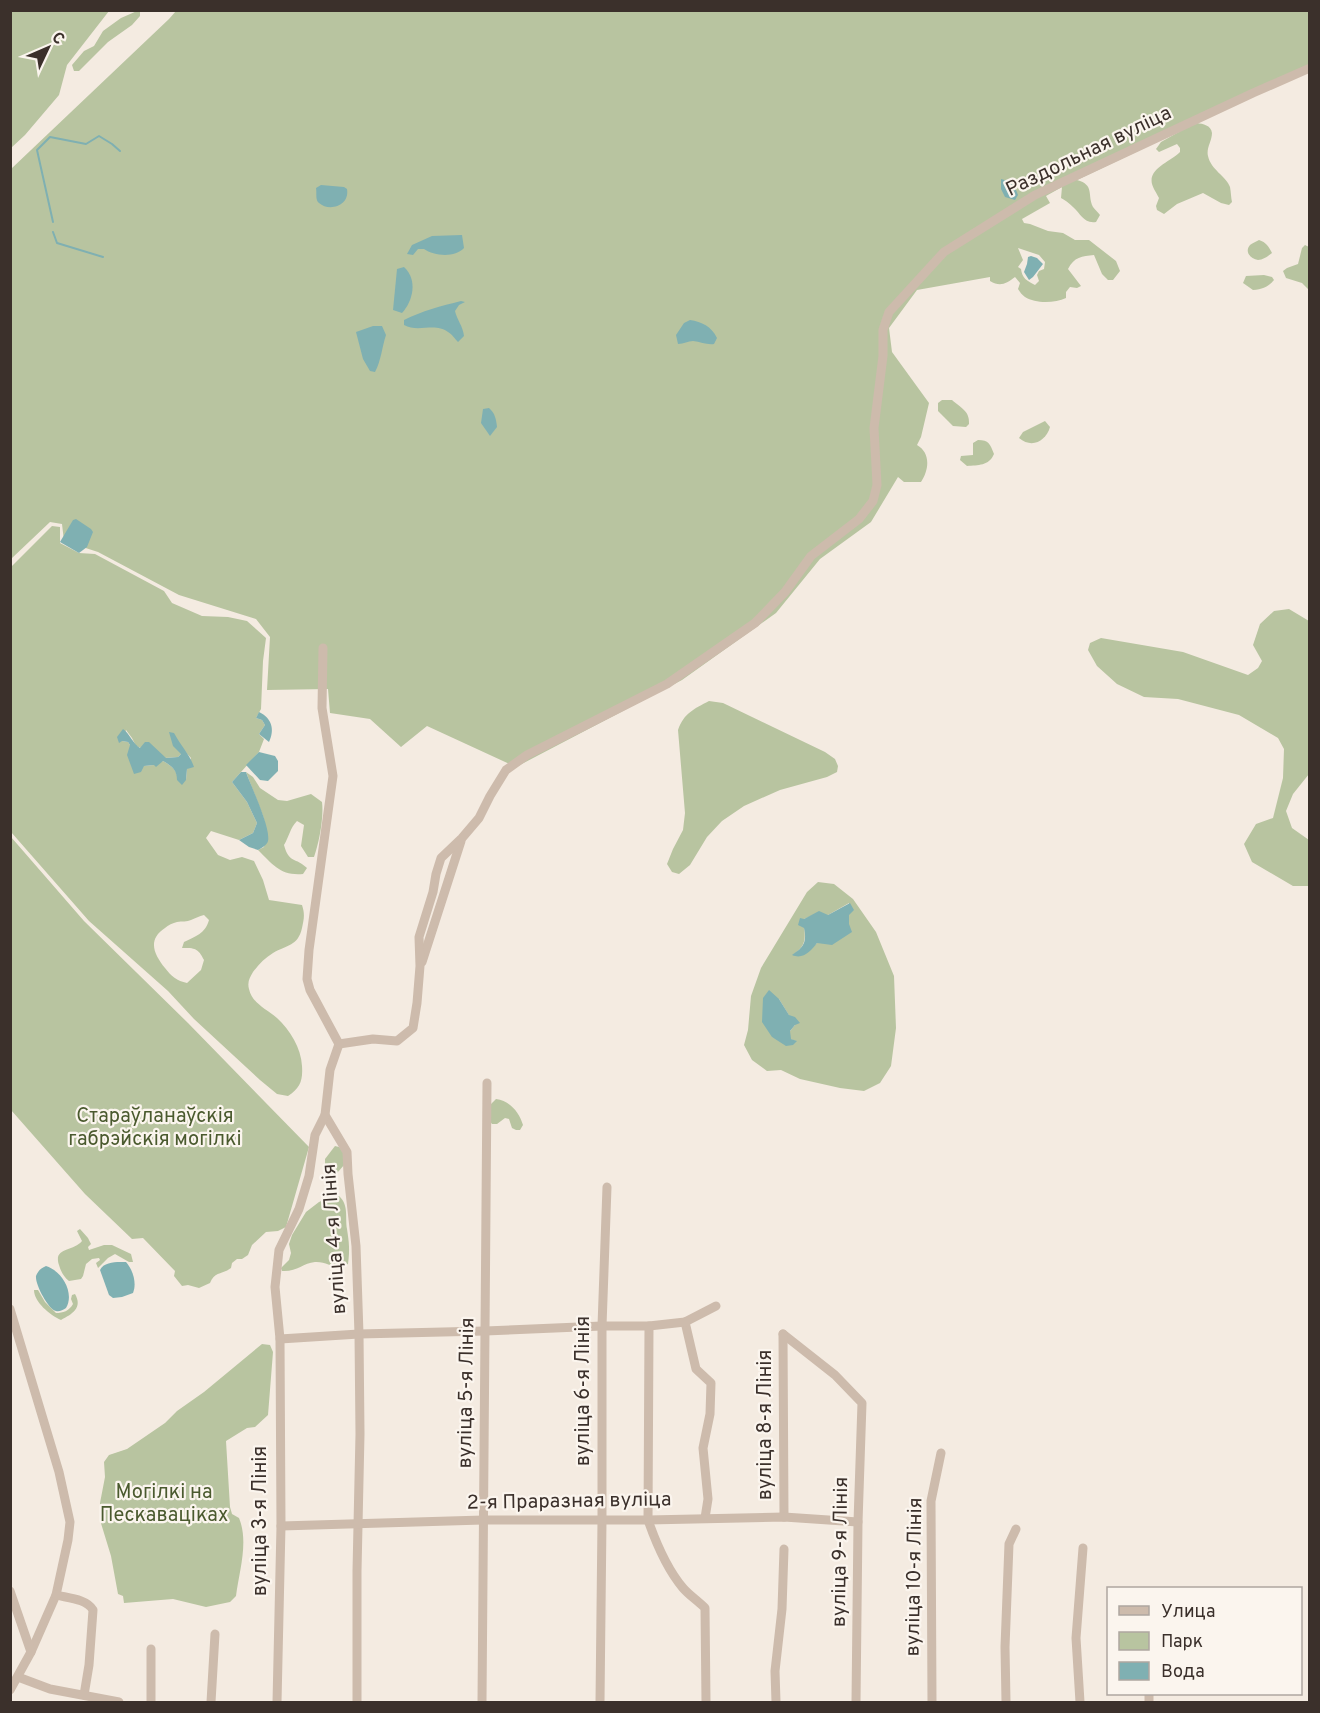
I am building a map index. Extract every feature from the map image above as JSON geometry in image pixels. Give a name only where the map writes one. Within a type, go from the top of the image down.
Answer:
[{"type":"street","name":"Раздольная вуліца","points":[[462,838],[479,818],[506,770],[527,755],[668,684],[755,623],[785,592],[811,556],[859,519],[873,501],[877,485],[874,428],[883,356],[883,330],[889,312],[944,252],[1035,195],[1310,68]]},
{"type":"street","points":[[323,648],[322,708],[333,776],[307,979],[310,990],[339,1044],[330,1070],[325,1115]]},
{"type":"street","points":[[339,1044],[373,1039],[397,1041],[413,1028],[420,966],[418,937],[433,892],[441,858],[462,838]]},
{"type":"street","points":[[420,966],[462,838]]},
{"type":"street","name":"вуліца 5-я Лінія","points":[[482,1702],[487,1083]]},
{"type":"street","name":"вуліца 4-я Лінія","points":[[325,1115],[347,1152],[356,1246],[360,1434],[357,1524],[357,1702]]},
{"type":"street","name":"вуліца 3-я Лінія","points":[[277,1702],[281,1526],[280,1339],[275,1287],[279,1250],[299,1209],[309,1176],[315,1135],[325,1115]]},
{"type":"street","name":"вуліца 6-я Лінія","points":[[600,1702],[602,1326],[607,1187]]},
{"type":"street","points":[[280,1339],[359,1334],[649,1326],[685,1322],[716,1306]]},
{"type":"street","points":[[10,1309],[59,1472],[70,1522],[56,1595],[31,1652],[13,1684],[119,1702]]},
{"type":"street","points":[[685,1322],[696,1369],[711,1383],[710,1414],[703,1448],[708,1499],[705,1518]]},
{"type":"street","points":[[649,1326],[648,1520],[673,1573],[683,1588],[705,1608],[706,1702]]},
{"type":"street","name":"вуліца 8-я Лінія","points":[[784,1516],[783,1334],[835,1374],[862,1403]]},
{"type":"street","name":"вуліца 9-я Лінія","points":[[856,1702],[862,1403]]},
{"type":"street","name":"вуліца 10-я Лінія","points":[[932,1702],[931,1501],[941,1453]]},
{"type":"street","name":"2-я Праразная вуліца","points":[[281,1526],[483,1520],[648,1520],[784,1516],[858,1522]]},
{"type":"street","points":[[1006,1702],[1005,1647],[1009,1544],[1016,1529]]},
{"type":"street","points":[[1080,1702],[1077,1638],[1083,1548]]},
{"type":"street","points":[[776,1702],[775,1671],[782,1608],[784,1549]]},
{"type":"street","points":[[10,1591],[31,1652]]},
{"type":"street","points":[[56,1595],[85,1602],[93,1610],[89,1665],[84,1695]]},
{"type":"street","points":[[211,1702],[215,1634]]},
{"type":"street","points":[[151,1649],[151,1702]]},
{"type":"green space","points":[[10,11],[109,11],[67,65],[59,95],[11,148]]},
{"type":"green space","points":[[137,11],[140,12],[140,16],[132,25],[108,42],[79,71],[74,71],[72,65],[84,51],[94,46],[103,31],[121,18]]},
{"type":"green space","points":[[176,11],[1309,11],[1309,70],[1197,123],[1206,125],[1211,130],[1208,156],[1212,165],[1230,187],[1232,202],[1229,205],[1203,193],[1177,204],[1164,214],[1157,210],[1159,198],[1152,178],[1157,169],[1180,152],[1180,148],[1177,144],[1159,152],[1156,149],[1161,142],[1184,129],[1077,180],[1083,182],[1090,191],[1091,203],[1100,215],[1096,222],[1086,220],[1061,198],[1062,187],[1046,196],[1050,203],[1022,219],[1024,223],[1063,233],[1075,240],[1089,240],[1116,261],[1120,271],[1113,280],[1108,280],[1102,274],[1094,255],[1079,258],[1070,265],[1068,269],[1081,286],[1070,287],[1066,292],[1066,298],[1056,301],[1040,302],[1025,297],[1018,289],[1020,283],[1015,277],[1003,284],[990,281],[990,277],[917,290],[889,328],[892,352],[929,403],[917,445],[922,448],[927,457],[926,472],[921,482],[904,482],[898,477],[871,522],[820,559],[776,613],[682,680],[516,767],[427,726],[401,747],[370,719],[330,713],[328,689],[267,690],[270,637],[256,619],[179,595],[98,552],[64,541],[62,524],[50,522],[11,559],[11,169]],"holes":[[[1018,248],[1039,255],[1045,262],[1044,269],[1037,275],[1039,281],[1035,285],[1025,279],[1018,267],[1023,260]]]},
{"type":"green space","points":[[1259,240],[1267,245],[1272,253],[1258,260],[1251,257],[1248,248]]},
{"type":"green space","points":[[1305,245],[1309,247],[1309,290],[1302,283],[1286,278],[1283,271],[1298,264]]},
{"type":"green space","points":[[1264,275],[1274,280],[1262,288],[1253,290],[1243,283],[1246,276]]},
{"type":"green space","points":[[942,400],[952,400],[964,410],[969,420],[966,427],[953,426],[938,411],[938,403]]},
{"type":"green space","points":[[1045,421],[1050,427],[1042,440],[1029,443],[1019,438],[1023,432]]},
{"type":"green space","points":[[978,440],[989,443],[994,454],[986,463],[967,466],[960,460],[961,456],[973,455],[973,443]]},
{"type":"green space","points":[[52,526],[60,527],[60,543],[79,553],[95,554],[164,591],[172,603],[202,616],[228,617],[247,621],[266,638],[261,709],[256,718],[262,720],[265,725],[259,734],[264,739],[259,752],[232,782],[247,802],[257,823],[253,833],[239,840],[211,831],[206,838],[218,855],[230,860],[242,857],[254,861],[269,900],[302,905],[304,911],[302,928],[295,942],[262,961],[253,972],[248,984],[253,998],[282,1023],[300,1053],[301,1080],[298,1087],[288,1096],[277,1094],[260,1080],[194,1019],[168,991],[89,921],[11,832],[11,567]],"holes":[[[126,730],[136,746],[165,758],[178,757],[181,754],[181,747],[191,758],[186,780],[178,780],[174,769],[163,761],[144,766],[128,742],[122,741]],[[204,915],[209,920],[205,928],[200,934],[184,942],[182,948],[193,949],[200,953],[204,960],[201,970],[187,983],[183,982],[172,976],[161,963],[155,952],[154,942],[159,933],[169,925]]]},
{"type":"green space","points":[[1289,609],[1309,621],[1309,774],[1293,794],[1286,811],[1292,828],[1309,840],[1309,886],[1293,886],[1252,862],[1244,844],[1256,824],[1273,818],[1283,778],[1284,749],[1278,738],[1239,715],[1178,699],[1144,697],[1117,684],[1097,666],[1088,650],[1090,643],[1101,638],[1183,652],[1248,675],[1258,668],[1262,661],[1253,645],[1260,624],[1274,611]]},
{"type":"green space","points":[[709,701],[723,703],[825,752],[835,759],[838,766],[837,772],[780,790],[744,806],[722,821],[707,837],[690,865],[679,874],[672,872],[667,864],[683,830],[685,813],[678,730],[686,715]]},
{"type":"green space","points":[[246,772],[253,777],[260,788],[278,800],[287,801],[311,794],[322,802],[321,830],[314,857],[308,857],[301,846],[304,825],[297,821],[284,845],[291,858],[307,868],[303,874],[283,871],[273,865],[258,850],[264,847],[267,832]]},
{"type":"green space","name":"Стараўланаўскія габрэйскія могілкі","points":[[11,837],[84,921],[309,1147],[286,1227],[278,1231],[266,1232],[252,1245],[248,1255],[237,1259],[232,1263],[231,1268],[216,1275],[210,1283],[199,1288],[182,1286],[174,1276],[175,1271],[143,1238],[132,1239],[85,1194],[11,1110]]},
{"type":"green space","points":[[818,882],[834,884],[853,899],[876,932],[894,976],[896,1028],[891,1066],[880,1083],[864,1091],[800,1079],[781,1070],[767,1071],[752,1060],[744,1045],[748,1030],[751,996],[761,968],[807,892]],"holes":[[[849,903],[849,924],[817,943],[809,951],[793,955],[804,943],[804,919],[813,915],[828,915]],[[779,999],[795,1025],[790,1031],[790,1039],[796,1041],[772,1037]]]},
{"type":"green space","points":[[496,1099],[506,1102],[516,1112],[523,1125],[520,1130],[512,1128],[509,1119],[505,1118],[497,1124],[492,1124],[489,1120],[490,1105]]},
{"type":"green space","points":[[335,1146],[344,1153],[345,1164],[334,1174],[325,1167],[325,1159]]},
{"type":"green space","points":[[332,1196],[339,1196],[345,1207],[349,1246],[348,1264],[336,1267],[315,1262],[282,1271],[281,1268],[289,1260],[291,1253],[289,1244],[292,1235],[306,1212]]},
{"type":"green space","points":[[80,1229],[91,1244],[88,1247],[89,1250],[112,1245],[131,1254],[133,1262],[115,1254],[98,1268],[96,1263],[100,1260],[99,1258],[92,1259],[86,1264],[81,1279],[69,1281],[62,1272],[58,1259],[61,1252],[82,1241],[77,1231]]},
{"type":"green space","points":[[34,1290],[38,1290],[45,1302],[56,1313],[70,1308],[73,1304],[72,1295],[75,1294],[77,1307],[61,1320],[43,1308]]},
{"type":"green space","name":"Могілкі на Пескаваціках","points":[[262,1344],[270,1345],[273,1352],[268,1415],[255,1427],[247,1428],[226,1441],[230,1507],[232,1514],[239,1518],[243,1537],[236,1596],[230,1602],[206,1607],[173,1599],[124,1603],[123,1596],[118,1594],[111,1556],[100,1520],[100,1503],[105,1477],[104,1462],[109,1455],[127,1449],[165,1423]]},
{"type":"water","points":[[1001,179],[1014,187],[1018,195],[1015,200],[1005,197],[1001,189]]},
{"type":"water","points":[[321,185],[344,187],[347,189],[345,200],[338,206],[323,206],[318,202],[316,188]]},
{"type":"water","points":[[462,235],[464,248],[450,255],[424,249],[418,249],[413,255],[407,254],[412,245],[432,236]]},
{"type":"water","points":[[1031,256],[1043,264],[1029,280],[1024,272],[1028,257]]},
{"type":"water","points":[[404,267],[411,278],[412,290],[409,303],[402,313],[393,310],[397,269]]},
{"type":"water","points":[[461,301],[465,302],[455,311],[464,336],[458,342],[443,329],[415,328],[404,325],[404,320],[411,317]]},
{"type":"water","points":[[690,320],[702,323],[712,330],[717,338],[714,344],[693,341],[678,344],[676,335],[684,323]]},
{"type":"water","points":[[373,326],[382,326],[386,335],[375,372],[370,371],[363,359],[356,332]]},
{"type":"water","points":[[489,408],[495,416],[497,427],[490,436],[481,423],[483,409]]},
{"type":"water","points":[[76,519],[93,532],[87,547],[79,553],[60,542],[73,520]]},
{"type":"water","points":[[259,712],[267,718],[271,725],[272,733],[269,742],[259,734],[265,725],[262,720],[256,718]]},
{"type":"water","points":[[123,729],[140,748],[145,742],[149,742],[166,758],[178,757],[181,754],[173,746],[169,732],[174,733],[194,767],[187,769],[186,780],[182,785],[177,780],[173,769],[163,761],[156,767],[154,765],[144,766],[141,772],[134,774],[127,755],[130,745],[128,742],[119,743],[117,737]]},
{"type":"water","points":[[259,752],[275,756],[278,761],[278,771],[268,781],[260,780],[246,765]]},
{"type":"water","points":[[241,772],[246,772],[267,827],[268,841],[258,850],[239,840],[253,833],[257,823],[247,802],[232,782]]},
{"type":"water","points":[[850,903],[854,910],[849,915],[852,932],[832,945],[817,943],[803,956],[792,955],[802,947],[805,941],[804,928],[798,925],[800,918],[804,919],[819,911],[828,915]]},
{"type":"water","points":[[769,990],[779,999],[789,1015],[795,1017],[800,1023],[790,1031],[791,1039],[797,1041],[793,1045],[786,1046],[772,1037],[762,1022],[763,998]]},
{"type":"water","points":[[126,1262],[134,1277],[133,1293],[113,1298],[109,1295],[100,1270],[106,1264]]},
{"type":"water","points":[[46,1266],[62,1278],[68,1289],[68,1302],[66,1308],[61,1311],[56,1311],[49,1306],[36,1280],[37,1274]]},
{"type":"waterway","points":[[53,222],[37,150],[50,137],[86,144],[99,136],[120,151]]},
{"type":"waterway","points":[[53,232],[57,243],[103,257]]}]
